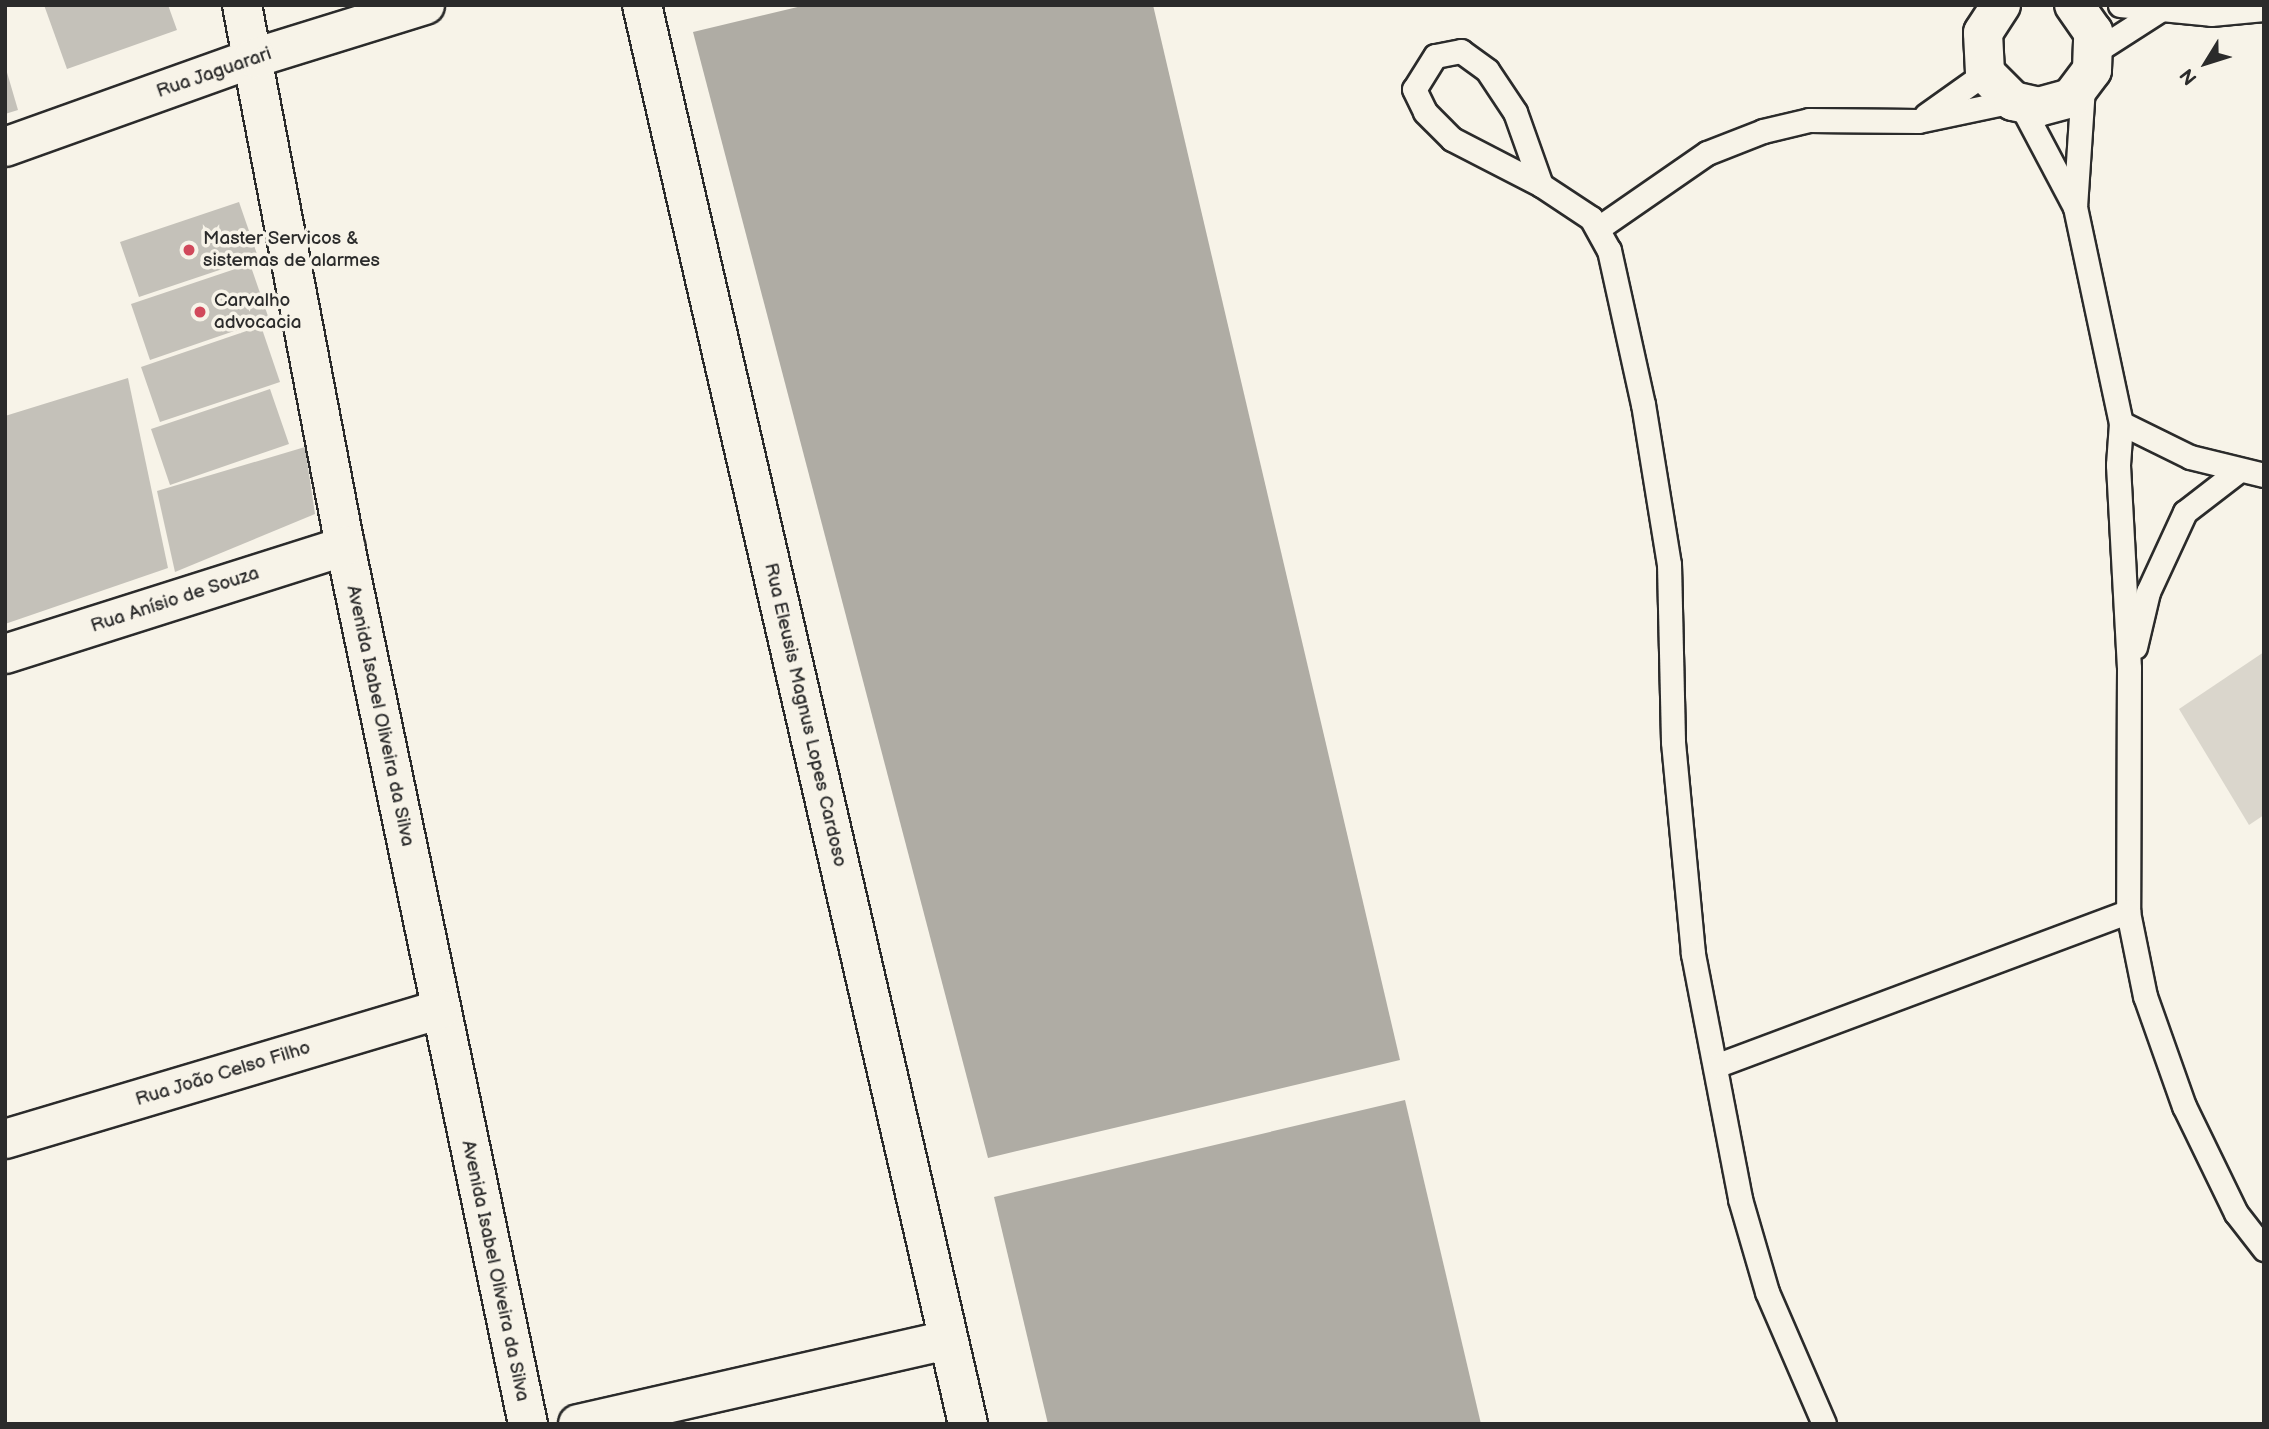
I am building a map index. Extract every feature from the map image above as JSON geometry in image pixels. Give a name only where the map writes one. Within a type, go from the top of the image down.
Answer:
[{"type":"street","name":"Avenida Isabel Oliveira da Silva","points":[[242,5],[345,546],[528,1424]]},
{"type":"street","name":"Rua Jaguarari","points":[[5,147],[254,58],[425,5]]},
{"type":"street","name":"Rua Eleusis Magnus Lopes Cardoso","points":[[642,5],[968,1424]]},
{"type":"street","points":[[1986,14],[1985,73],[2017,103],[2055,105],[2083,87],[2096,51],[2094,32],[2074,5]]},
{"type":"street","name":"Rua Anísio de Souza","points":[[5,654],[345,546]]},
{"type":"street","name":"Rua João Celso Filho","points":[[5,1139],[440,1009]]},
{"type":"street","points":[[578,1424],[948,1340]]},
{"type":"lane","points":[[2120,5],[2211,14],[2264,9]]},
{"type":"lane","points":[[2096,51],[2163,8]]},
{"type":"lane","points":[[1541,185],[1515,112],[1488,70],[1461,51],[1435,56],[1414,89],[1425,112],[1451,139],[1541,185],[1600,227],[1643,404],[1669,564],[1673,742],[1693,954],[1718,1065],[1740,1199],[1767,1292],[1824,1424]]},
{"type":"lane","points":[[1918,121],[1985,73]]},
{"type":"lane","points":[[2083,87],[2075,207],[2121,422],[2118,465],[2129,668],[2128,912],[2146,996],[2184,1106],[2236,1213],[2264,1249]]},
{"type":"lane","points":[[1600,227],[1707,153],[1763,131],[1809,120],[1918,121],[2017,103],[2075,207]]},
{"type":"lane","points":[[2121,422],[2190,457],[2237,472],[2264,475]]},
{"type":"lane","points":[[2129,668],[2148,592],[2185,512],[2237,472]]},
{"type":"lane","points":[[1718,1065],[2128,912]]},
{"type":"shaded area","points":[[806,5],[1153,5],[1400,1060],[988,1158],[693,32]]},
{"type":"shaded area","points":[[2264,652],[2264,815],[2249,825],[2179,709]]},
{"type":"shaded area","points":[[1405,1100],[1481,1424],[1048,1424],[994,1197]]},
{"type":"building","points":[[44,5],[168,5],[177,30],[67,69]]},
{"type":"building","points":[[5,70],[18,110],[5,114]]},
{"type":"building","name":"Master Servicos & sistemas de alarmes","points":[[239,202],[258,257],[139,297],[120,242]]},
{"type":"building","name":"Carvalho advocacia","points":[[250,264],[269,319],[150,360],[131,304]]},
{"type":"building","points":[[261,326],[280,382],[160,422],[141,367]]},
{"type":"building","points":[[128,378],[168,568],[5,624],[5,416]]},
{"type":"building","points":[[270,389],[289,444],[170,485],[151,429]]},
{"type":"building","points":[[305,447],[315,514],[175,572],[157,491]]},
{"type":"place","name":"Master Servicos & sistemas de alarmes","points":[[189,250]]},
{"type":"place","name":"Carvalho advocacia","points":[[200,312]]}]
